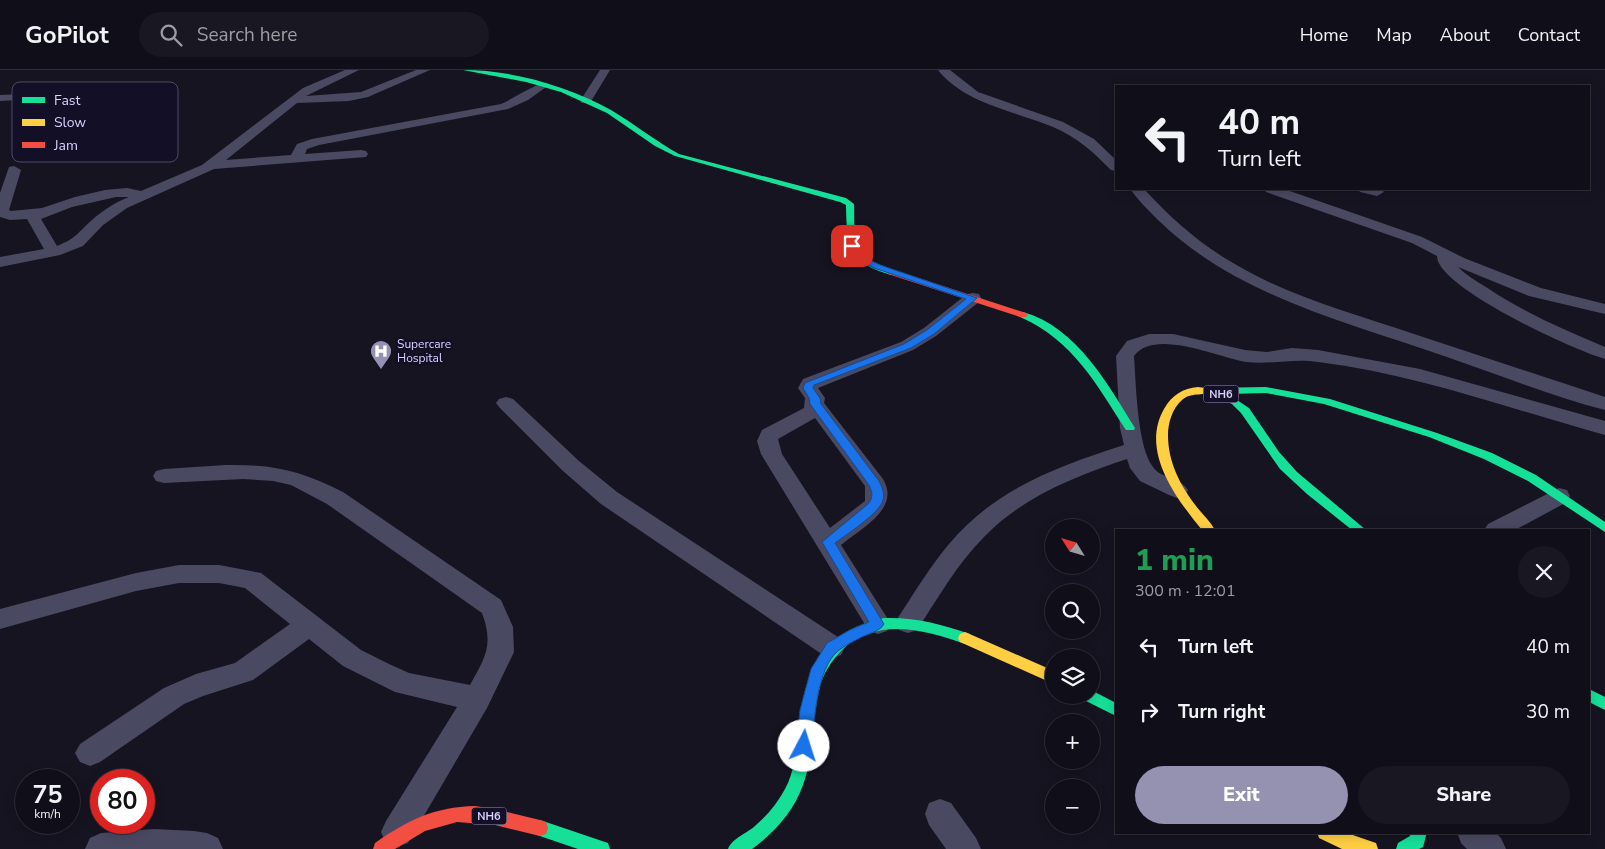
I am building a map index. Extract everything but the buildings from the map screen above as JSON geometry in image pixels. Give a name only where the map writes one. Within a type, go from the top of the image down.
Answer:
[{"type":"main road","points":[[466,70],[491,76],[527,80],[543,85],[609,111],[653,143],[677,155],[842,200],[850,204],[852,246],[859,258],[877,266],[1048,325],[1063,338],[1103,386],[1132,439]]},
{"type":"main road","name":"NH6","points":[[1208,529],[1177,490],[1164,457],[1162,424],[1169,407],[1183,393],[1197,390],[1212,391],[1224,395],[1246,410],[1282,464],[1298,480],[1359,529]]},
{"type":"main road","points":[[1212,391],[1266,390],[1326,401],[1367,412],[1488,456],[1532,478],[1605,528]]},
{"type":"main road","points":[[736,849],[748,844],[771,822],[794,787],[804,746],[807,710],[816,673],[832,648],[854,634],[878,624],[908,623],[942,631],[981,645],[1045,674]]},
{"type":"main road","points":[[1590,696],[1605,704]]},
{"type":"main road","points":[[1100,702],[1115,709]]},
{"type":"main road","name":"NH6","points":[[387,844],[419,823],[450,814],[479,814],[526,825],[602,849]]},
{"type":"main road","points":[[1329,834],[1350,844],[1370,849]]},
{"type":"main road","points":[[1404,849],[1417,841],[1419,834]]},
{"type":"street","points":[[0,262],[53,251],[78,243],[108,214],[140,196],[197,174],[297,100],[307,90],[354,70]]},
{"type":"street","points":[[297,100],[349,98],[364,95],[425,70]]},
{"type":"street","points":[[586,101],[605,70]]},
{"type":"street","points":[[943,70],[974,94],[1074,132],[1090,142],[1115,165]]},
{"type":"street","points":[[296,159],[302,148],[316,142],[504,107],[524,98],[543,85]]},
{"type":"street","points":[[211,165],[361,154]]},
{"type":"street","points":[[14,170],[1,212],[5,215],[22,216],[42,212],[115,192],[126,192],[140,196]]},
{"type":"street","points":[[1138,190],[1175,228],[1208,254],[1236,272],[1318,307],[1605,404]]},
{"type":"street","points":[[1274,190],[1417,240],[1442,254],[1535,292],[1605,309]]},
{"type":"street","points":[[42,212],[34,220],[53,251]]},
{"type":"street","points":[[1442,254],[1450,269],[1459,277],[1500,304],[1551,331],[1605,353]]},
{"type":"street","points":[[878,624],[772,454],[767,441],[769,435],[814,411],[814,398],[808,388],[810,383],[907,346],[930,332],[973,298]]},
{"type":"street","points":[[1551,331],[1569,300]]},
{"type":"street","points":[[1177,490],[1148,476],[1141,468],[1132,439],[1125,356],[1133,345],[1149,340],[1173,339],[1245,356],[1267,358],[1292,354],[1318,356],[1390,369],[1420,375],[1605,428]]},
{"type":"street","points":[[506,403],[571,466],[609,498],[832,648]]},
{"type":"street","points":[[815,404],[874,484],[878,493],[877,501],[873,507],[828,542]]},
{"type":"street","points":[[908,623],[958,550],[981,525],[1004,505],[1037,485],[1132,439]]},
{"type":"street","points":[[164,476],[262,472],[286,476],[310,484],[335,498],[492,607],[500,627],[501,652],[477,699],[387,844]]},
{"type":"street","points":[[1498,529],[1559,496]]},
{"type":"street","points":[[0,620],[136,582],[179,574],[219,574],[252,580],[352,658],[405,684],[477,699]]},
{"type":"street","points":[[90,753],[174,696],[196,686],[243,672],[309,625]]},
{"type":"street","points":[[940,814],[965,849]]},
{"type":"street","points":[[1474,834],[1490,849]]},
{"type":"street","points":[[101,849],[184,844],[207,849]]},
{"type":"traffic: fast","points":[[466,70],[527,80],[563,91],[609,112],[657,145],[677,155],[843,200],[850,204],[854,248],[866,261],[891,272]]},
{"type":"traffic: fast","points":[[1023,315],[1041,323],[1072,347],[1097,378],[1130,428]]},
{"type":"traffic: fast","points":[[1212,391],[1266,390],[1326,401],[1433,435],[1488,456],[1532,478],[1605,528]]},
{"type":"traffic: fast","points":[[1208,391],[1223,395],[1245,411],[1284,466],[1311,492],[1359,529]]},
{"type":"traffic: fast","points":[[736,849],[762,831],[778,814],[791,795],[802,762],[812,689],[817,675],[833,650],[856,633],[869,627],[884,624],[916,625],[941,630],[965,638]]},
{"type":"traffic: fast","points":[[1590,696],[1605,704]]},
{"type":"traffic: fast","points":[[1100,702],[1115,709]]},
{"type":"traffic: fast","points":[[540,828],[602,849]]},
{"type":"traffic: fast","points":[[1404,849],[1417,841],[1419,834]]},
{"type":"traffic: slow","points":[[1208,391],[1198,390],[1189,392],[1174,402],[1165,419],[1163,446],[1169,472],[1176,485],[1208,529]]},
{"type":"traffic: slow","points":[[965,638],[1045,674]]},
{"type":"traffic: slow","points":[[1329,834],[1350,844],[1370,849]]},
{"type":"traffic: jam","points":[[891,272],[1023,315]]},
{"type":"traffic: jam","points":[[381,849],[420,824],[457,814],[495,817],[540,828]]},
{"type":"place","name":"Supercare Hospital","points":[[381,370]]},
{"type":"route","points":[[804,746],[807,710],[816,673],[832,648],[854,634],[878,624],[828,542],[873,507],[877,501],[878,493],[874,484],[815,404],[808,388],[810,383],[817,379],[907,346],[930,332],[973,298],[877,266],[859,258],[852,246]]}]
